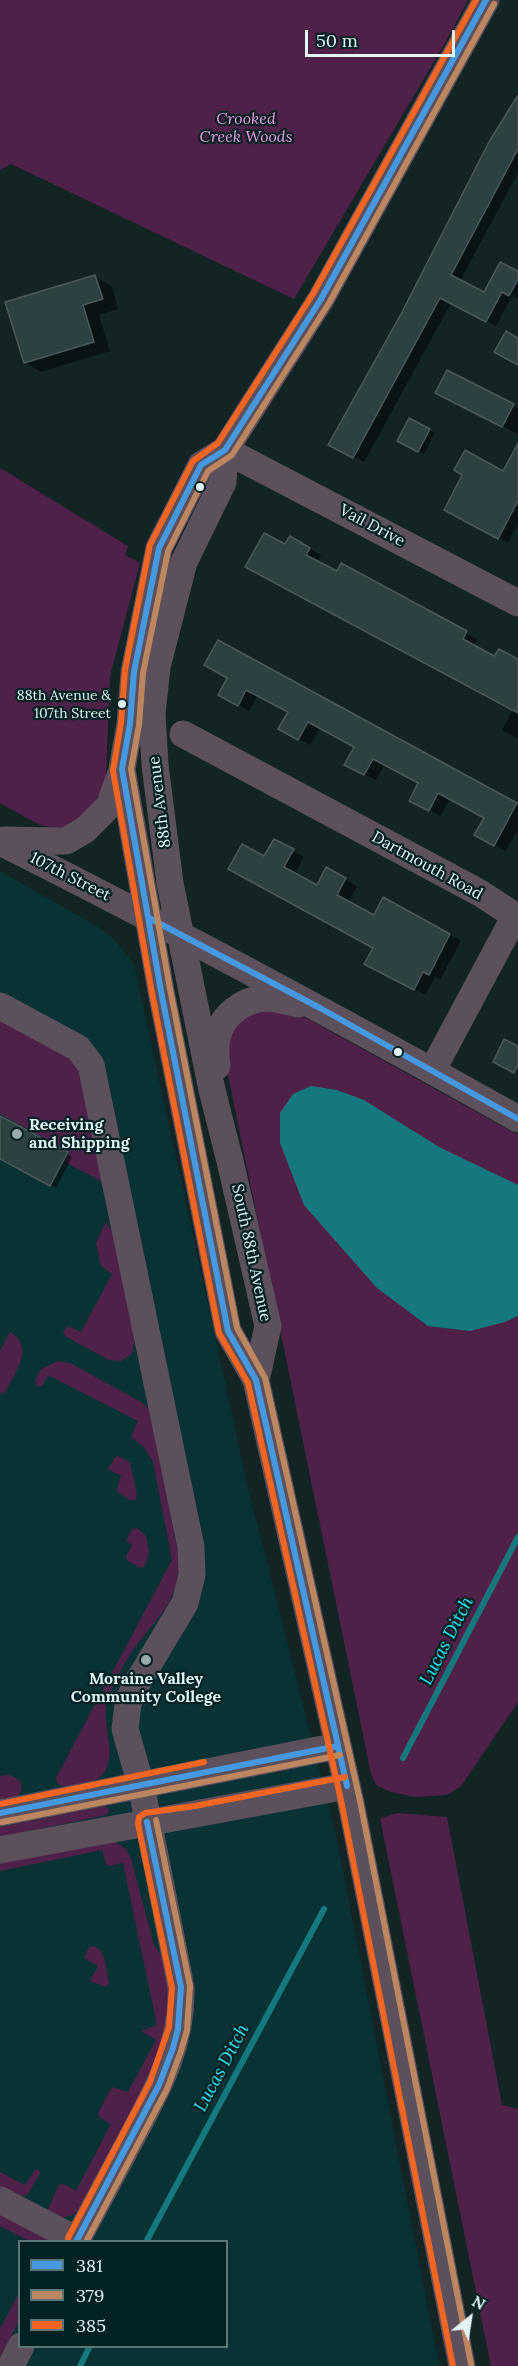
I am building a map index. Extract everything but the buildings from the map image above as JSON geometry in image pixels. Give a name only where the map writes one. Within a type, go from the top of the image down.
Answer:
[{"type":"street","name":"88th Avenue","points":[[149,918],[136,857],[122,769],[130,724],[134,672],[159,548],[201,465],[225,450],[321,298],[486,0]]},
{"type":"street","name":"88th Avenue","points":[[225,450],[223,482],[184,562],[157,667],[152,714],[155,765],[170,883],[212,1090],[230,1161]]},
{"type":"street","name":"Vail Drive","points":[[225,450],[518,603]]},
{"type":"street","name":"Dartmouth Road","points":[[183,734],[480,894],[515,916],[432,1071]]},
{"type":"street","points":[[0,841],[66,841],[89,827],[109,806],[122,769]]},
{"type":"street","name":"107th Street","points":[[0,841],[320,1008],[518,1119]]},
{"type":"street","name":"South 88th Avenue","points":[[149,918],[160,992],[228,1331],[256,1380],[338,1746]]},
{"type":"street","points":[[212,1090],[217,1073],[217,1036],[226,1018],[235,1009],[244,1003],[266,998],[320,1008]]},
{"type":"street","points":[[0,1006],[78,1048],[91,1065],[191,1546],[192,1575],[185,1603],[141,1674],[128,1704],[125,1729],[141,1785],[181,1987],[182,2010],[167,2066],[154,2096],[77,2240]]},
{"type":"street","name":"South 88th Avenue","points":[[230,1161],[268,1326],[256,1380]]},
{"type":"street","points":[[0,1813],[338,1746],[462,2366]]},
{"type":"street","points":[[0,1850],[347,1786]]},
{"type":"street","points":[[0,2200],[74,2240]]},
{"type":"street","points":[[11,2366],[20,2348]]},
{"type":"shaded area","name":"Moraine Valley Community College","points":[[0,871],[95,925],[115,940],[134,965],[247,1484],[336,1835],[439,2366],[0,2366]]},
{"type":"green space","name":"Crooked Creek Woods","points":[[0,0],[468,0],[294,299],[11,164],[0,170]]},
{"type":"green space","points":[[0,468],[128,546],[125,555],[140,563],[110,676],[106,776],[100,800],[82,820],[60,829],[40,825],[0,803]]},
{"type":"green space","points":[[258,1010],[288,1013],[308,1019],[518,1135],[518,1702],[461,1786],[447,1795],[415,1797],[391,1792],[377,1786],[371,1774],[226,1065],[229,1028]]},
{"type":"green space","points":[[0,1016],[65,1052],[78,1066],[103,1182],[65,1162],[70,1152],[0,1114]]},
{"type":"green space","points":[[106,1222],[114,1233],[135,1339],[132,1354],[121,1361],[109,1360],[65,1336],[63,1331],[68,1326],[81,1332],[112,1274],[101,1266],[96,1243]]},
{"type":"green space","points":[[10,1332],[18,1338],[22,1353],[17,1370],[4,1394],[0,1392],[0,1351]]},
{"type":"green space","points":[[58,1361],[70,1363],[141,1402],[150,1410],[179,1558],[178,1574],[172,1597],[128,1658],[108,1698],[106,1717],[109,1757],[107,1766],[99,1778],[75,1787],[58,1784],[56,1778],[172,1560],[153,1461],[143,1446],[131,1437],[138,1421],[48,1375],[42,1386],[37,1387],[35,1381],[41,1369]]},
{"type":"green space","points":[[116,1456],[130,1463],[137,1495],[135,1500],[130,1500],[116,1491],[121,1476],[108,1469]]},
{"type":"green space","points":[[137,1528],[146,1536],[149,1551],[145,1566],[141,1568],[128,1561],[126,1557],[132,1545],[126,1541],[132,1529]]},
{"type":"green space","points":[[8,1775],[21,1782],[21,1792],[16,1798],[0,1803],[0,1776]]},
{"type":"green space","points":[[104,1806],[110,1810],[106,1815],[0,1837],[0,1827]]},
{"type":"green space","points":[[398,1813],[447,1817],[502,2105],[518,2109],[518,2366],[491,2366],[380,1818]]},
{"type":"green space","points":[[115,1842],[126,1849],[131,1859],[154,1945],[163,1958],[169,1992],[164,2038],[151,2073],[78,2210],[73,2215],[61,2218],[48,2210],[59,2185],[64,2184],[76,2191],[111,2124],[99,2117],[98,2113],[112,2087],[128,2092],[156,2040],[141,2031],[157,2025],[123,1863],[109,1866],[106,1864],[102,1850],[0,1871],[0,1862]]},
{"type":"green space","points":[[94,1946],[101,1952],[105,1962],[109,1983],[106,1987],[90,1981],[98,1966],[84,1958],[89,1947]]},
{"type":"green space","points":[[35,2170],[39,2170],[40,2173],[28,2194],[18,2197],[0,2189],[0,2172],[25,2185]]},
{"type":"green space","points":[[0,2214],[48,2240],[27,2240],[0,2226]]},
{"type":"green space","points":[[18,2295],[18,2323],[0,2357],[0,2329]]},
{"type":"water","points":[[311,1086],[337,1090],[364,1100],[439,1147],[518,1185],[518,1316],[505,1322],[470,1331],[428,1326],[377,1288],[304,1205],[280,1143],[280,1113],[293,1094]]},
{"type":"waterway","name":"Lucas Ditch","points":[[403,1758],[518,1537]]},
{"type":"waterway","name":"Lucas Ditch","points":[[147,2240],[324,1909]]},
{"type":"waterway","name":"Lucas Ditch","points":[[80,2366],[89,2348]]},
{"type":"transit line","name":"385","points":[[453,2366],[342,1805],[248,1383],[219,1333],[152,993],[113,771],[121,723],[125,670],[150,545],[193,461],[218,443],[313,294],[476,0]]},
{"type":"transit line","name":"381","points":[[347,1786],[256,1380],[228,1331],[161,991],[122,769],[130,724],[134,672],[159,548],[201,465],[225,450],[321,299],[486,0]]},
{"type":"transit line","name":"379","points":[[471,2364],[360,1801],[265,1378],[237,1328],[170,989],[131,769],[139,725],[143,673],[168,551],[208,471],[232,455],[329,303],[494,4]]},
{"type":"transit line","name":"381","points":[[149,918],[320,1008],[518,1119]]},
{"type":"transit line","name":"381","points":[[0,1813],[338,1746]]},
{"type":"transit line","name":"379","points":[[2,1822],[340,1755]]},
{"type":"transit line","name":"385","points":[[0,1804],[204,1762]]},
{"type":"transit line","name":"385","points":[[68,2238],[150,2082],[169,2027],[172,1988],[138,1824],[139,1817],[145,1813],[195,1806],[345,1777]]},
{"type":"transit line","name":"379","points":[[87,2240],[167,2089],[187,2030],[190,1986],[156,1820]]},
{"type":"transit line","name":"381","points":[[77,2240],[159,2085],[178,2029],[181,1987],[147,1822]]},
{"type":"place","name":"88th Avenue & 107th Street","points":[[122,704]]},
{"type":"place","name":"Receiving and Shipping","points":[[17,1134]]},
{"type":"place","name":"Moraine Valley Community College","points":[[146,1660]]}]
